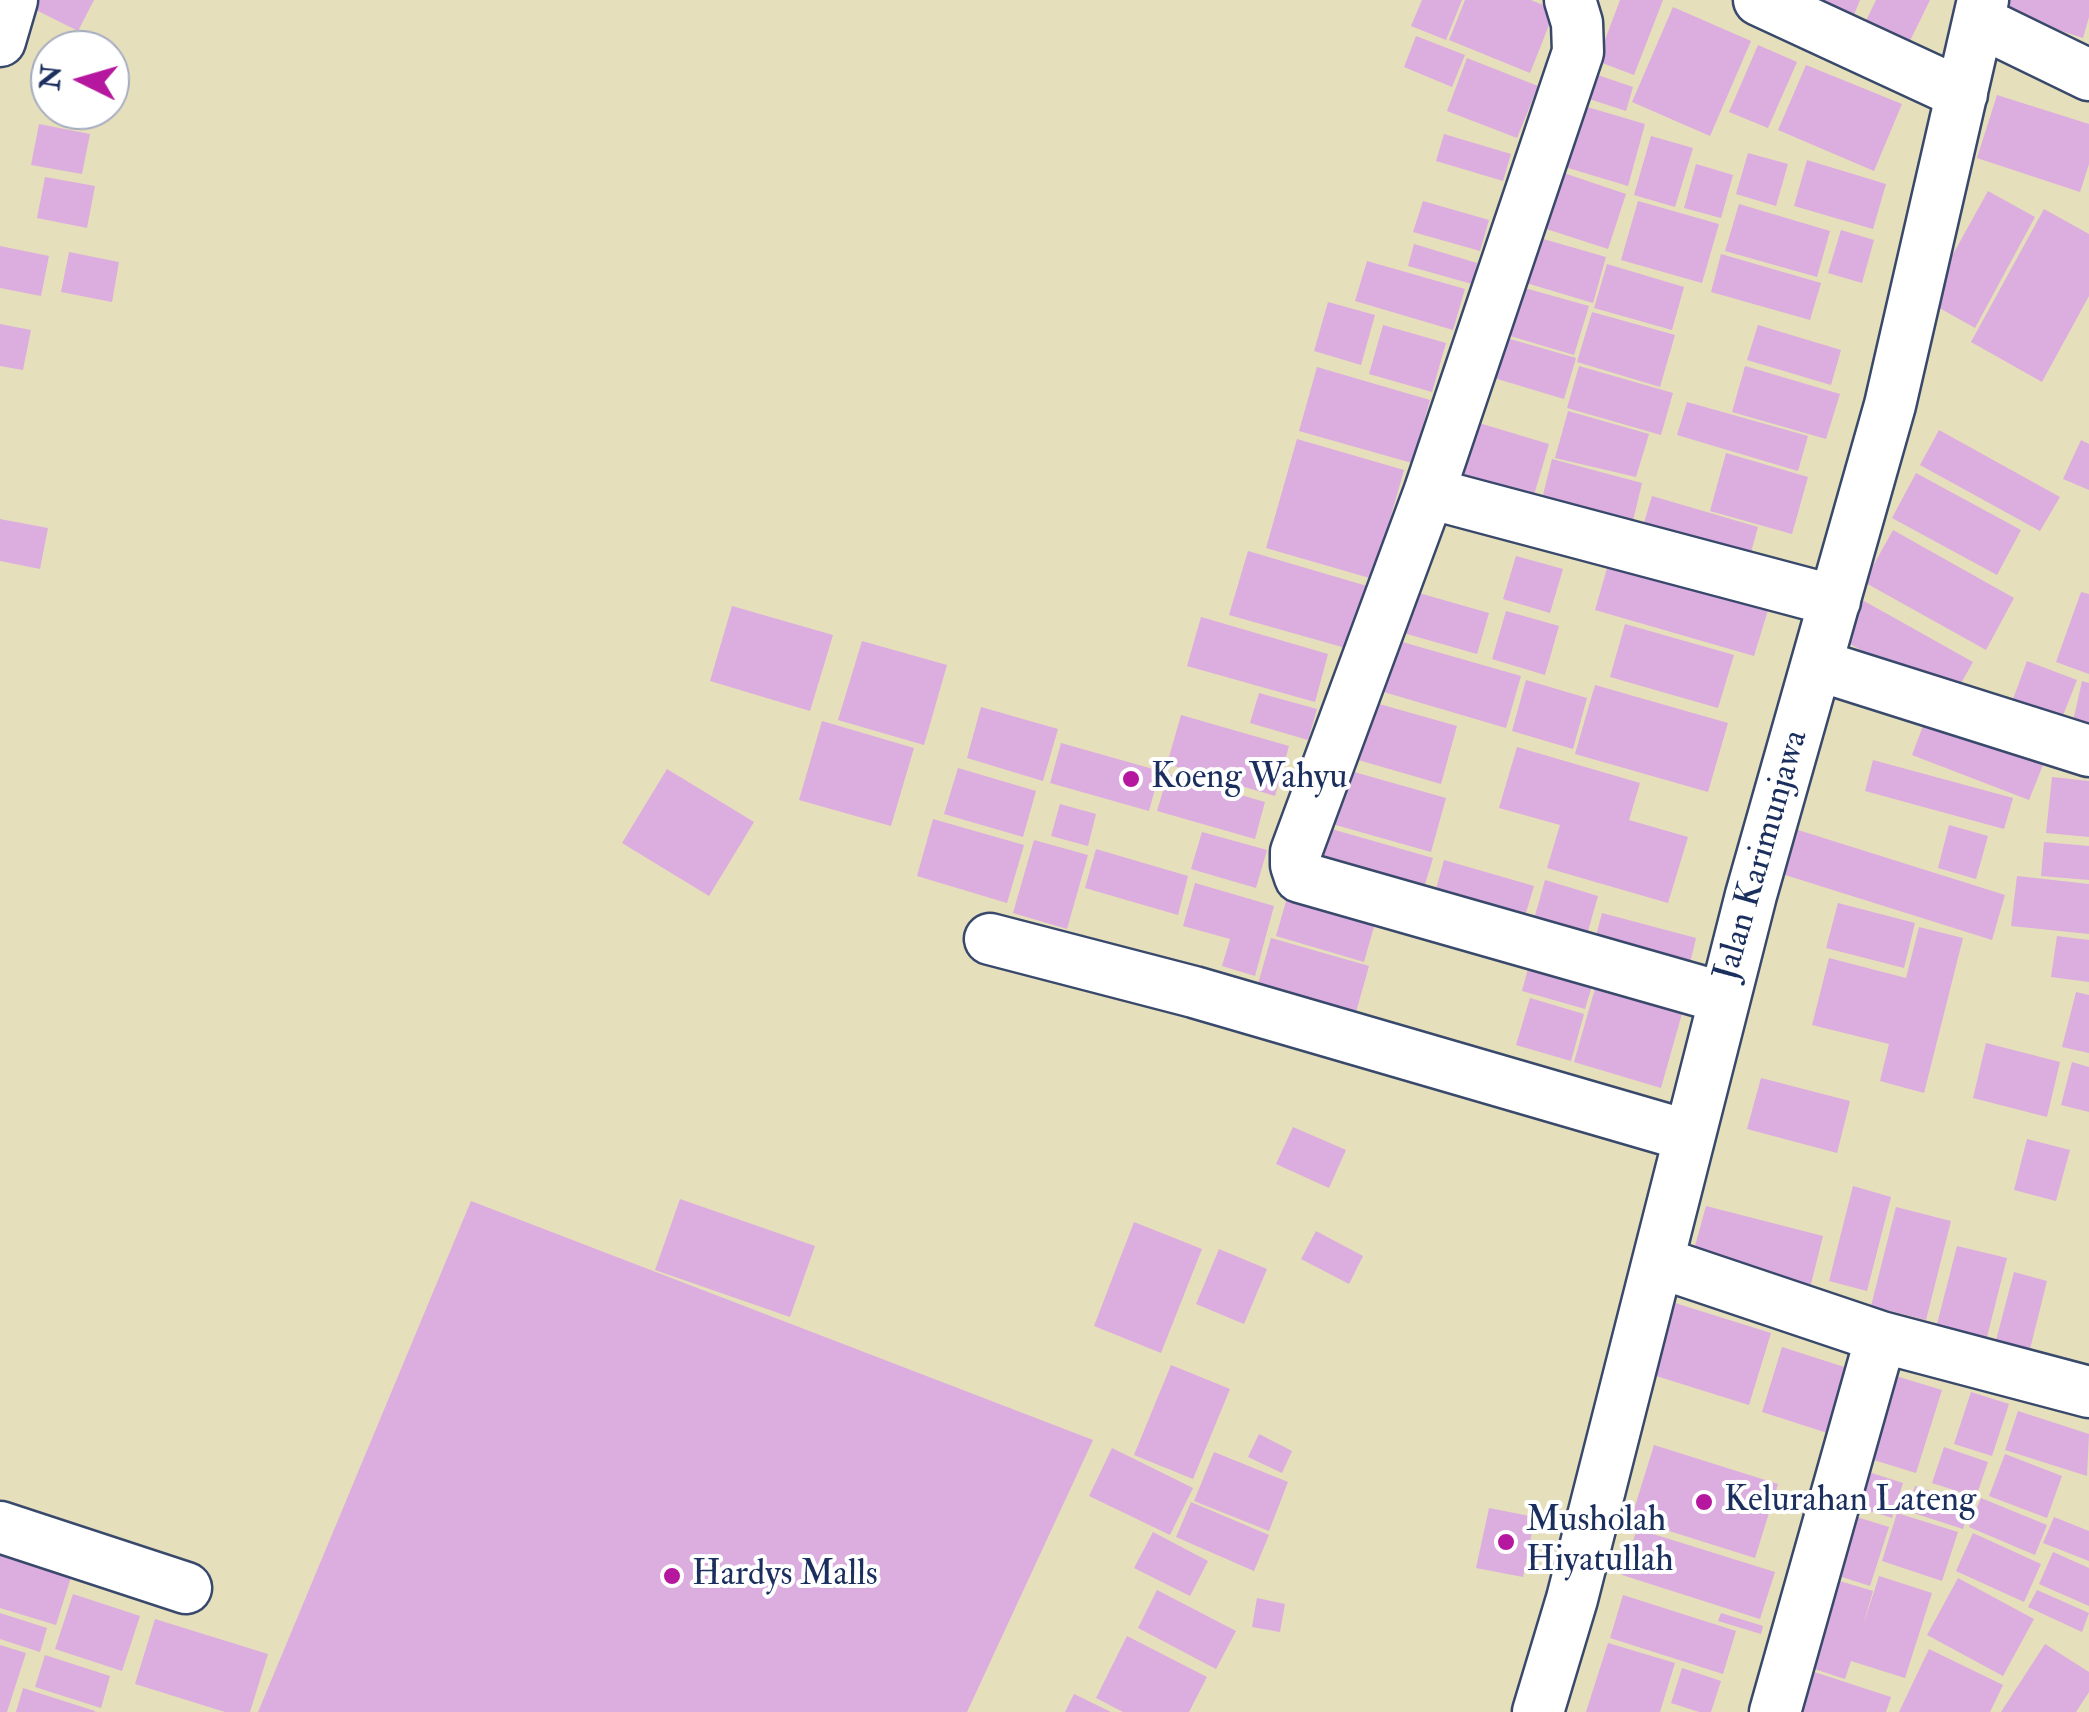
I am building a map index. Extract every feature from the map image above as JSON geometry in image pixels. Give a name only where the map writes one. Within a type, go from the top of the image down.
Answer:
[{"type":"street","points":[[0,41],[12,0]]},
{"type":"street","points":[[1570,0],[1577,23],[1578,52],[1429,493],[1296,852],[1300,877],[1724,998]]},
{"type":"street","points":[[1758,0],[1962,94]]},
{"type":"street","points":[[1982,11],[2089,74]]},
{"type":"street","name":"Jalan Karimunjawa","points":[[1538,1712],[1572,1599],[1724,998],[1890,405],[1982,11]]},
{"type":"street","points":[[1429,493],[1835,601]]},
{"type":"street","points":[[1816,665],[2089,751]]},
{"type":"street","points":[[990,938],[1194,992],[1689,1136]]},
{"type":"street","points":[[1658,1262],[1880,1337],[2089,1392]]},
{"type":"street","points":[[1775,1712],[1880,1337]]},
{"type":"street","points":[[0,1527],[186,1588]]},
{"type":"building","points":[[36,0],[94,0],[79,30],[32,8]]},
{"type":"building","points":[[1422,0],[1462,0],[1446,40],[1411,26]]},
{"type":"building","points":[[1465,0],[1531,0],[1555,10],[1530,73],[1449,40]]},
{"type":"building","points":[[1620,0],[1663,0],[1634,75],[1597,61]]},
{"type":"building","points":[[1808,0],[1860,0],[1849,27]]},
{"type":"building","points":[[1876,0],[1930,0],[1907,47],[1864,25]]},
{"type":"building","points":[[2006,0],[2089,0],[2083,38],[2002,12]]},
{"type":"building","points":[[1673,7],[1751,41],[1710,136],[1632,102]]},
{"type":"building","points":[[1416,36],[1465,55],[1452,87],[1404,67]]},
{"type":"building","points":[[1758,45],[1797,62],[1768,128],[1729,112]]},
{"type":"building","points":[[1467,58],[1538,86],[1517,138],[1447,111]]},
{"type":"building","points":[[1806,65],[1902,104],[1874,171],[1778,130]]},
{"type":"building","points":[[1583,70],[1633,87],[1626,111],[1574,94]]},
{"type":"building","points":[[1997,95],[2089,124],[2089,164],[2080,192],[1977,158]]},
{"type":"building","points":[[1577,104],[1645,124],[1628,186],[1558,165]]},
{"type":"building","points":[[38,130],[90,134],[82,174],[31,165]]},
{"type":"building","points":[[1444,134],[1511,154],[1503,181],[1436,161]]},
{"type":"building","points":[[1651,136],[1693,148],[1675,207],[1634,195]]},
{"type":"building","points":[[1748,153],[1788,164],[1776,206],[1736,194]]},
{"type":"building","points":[[1807,160],[1886,184],[1873,229],[1794,206]]},
{"type":"building","points":[[1696,164],[1733,175],[1721,218],[1684,208]]},
{"type":"building","points":[[1552,169],[1626,194],[1608,249],[1534,225]]},
{"type":"building","points":[[45,177],[95,186],[87,228],[37,218]]},
{"type":"building","points":[[1988,191],[2035,217],[1975,328],[1927,301]]},
{"type":"building","points":[[1423,201],[1489,220],[1480,251],[1413,232]]},
{"type":"building","points":[[1638,201],[1719,224],[1702,283],[1621,260]]},
{"type":"building","points":[[1739,204],[1830,231],[1817,277],[1725,251]]},
{"type":"building","points":[[2044,209],[2089,234],[2089,296],[2042,382],[1971,342]]},
{"type":"building","points":[[1841,230],[1874,240],[1862,283],[1828,273]]},
{"type":"building","points":[[1526,234],[1606,257],[1593,303],[1513,279]]},
{"type":"building","points":[[1414,244],[1477,263],[1472,284],[1408,266]]},
{"type":"building","points":[[0,246],[49,256],[41,296],[0,288]]},
{"type":"building","points":[[69,252],[119,262],[112,302],[61,292]]},
{"type":"building","points":[[1721,254],[1821,283],[1810,320],[1711,292]]},
{"type":"building","points":[[1367,261],[1465,289],[1453,330],[1355,301]]},
{"type":"building","points":[[1607,264],[1684,287],[1672,330],[1594,308]]},
{"type":"building","points":[[1514,285],[1589,306],[1574,355],[1500,333]]},
{"type":"building","points":[[1328,302],[1375,315],[1361,365],[1314,351]]},
{"type":"building","points":[[1592,312],[1675,335],[1660,387],[1577,362]]},
{"type":"building","points":[[0,324],[31,330],[23,370],[0,366]]},
{"type":"building","points":[[1383,325],[1446,343],[1432,392],[1369,374]]},
{"type":"building","points":[[1758,325],[1841,350],[1831,385],[1747,360]]},
{"type":"building","points":[[1486,332],[1576,358],[1564,399],[1474,372]]},
{"type":"building","points":[[1579,366],[1673,393],[1661,435],[1567,408]]},
{"type":"building","points":[[1745,366],[1840,394],[1826,439],[1732,412]]},
{"type":"building","points":[[1317,367],[1430,400],[1412,463],[1299,431]]},
{"type":"building","points":[[1687,402],[1808,436],[1798,471],[1677,435]]},
{"type":"building","points":[[1568,411],[1649,434],[1636,477],[1555,458]]},
{"type":"building","points":[[1459,417],[1549,444],[1529,512],[1439,486]]},
{"type":"building","points":[[1939,430],[2060,497],[2040,531],[1920,465]]},
{"type":"building","points":[[1297,439],[1404,470],[1373,579],[1266,548]]},
{"type":"building","points":[[2081,440],[2089,444],[2089,490],[2063,479]]},
{"type":"building","points":[[1726,453],[1808,477],[1792,534],[1710,511]]},
{"type":"building","points":[[1552,459],[1642,483],[1632,525],[1541,503]]},
{"type":"building","points":[[1916,473],[2021,530],[1997,575],[1892,518]]},
{"type":"building","points":[[1652,496],[1758,527],[1746,570],[1639,539]]},
{"type":"building","points":[[0,519],[48,528],[40,569],[0,561]]},
{"type":"building","points":[[1893,530],[2014,598],[1986,650],[1864,582]]},
{"type":"building","points":[[1248,551],[1367,586],[1349,649],[1229,615]]},
{"type":"building","points":[[1612,551],[1772,597],[1754,656],[1595,610]]},
{"type":"building","points":[[1516,556],[1563,569],[1550,613],[1503,599]]},
{"type":"building","points":[[1405,589],[1489,613],[1477,654],[1393,630]]},
{"type":"building","points":[[2081,592],[2089,594],[2089,674],[2056,662]]},
{"type":"building","points":[[1857,597],[1973,662],[1951,701],[1836,636]]},
{"type":"building","points":[[732,606],[833,635],[810,711],[710,681]]},
{"type":"building","points":[[1506,611],[1559,626],[1545,675],[1492,659]]},
{"type":"building","points":[[1201,617],[1328,654],[1315,702],[1187,666]]},
{"type":"building","points":[[1625,624],[1734,655],[1718,708],[1610,677]]},
{"type":"building","points":[[1385,637],[1521,676],[1506,728],[1370,688]]},
{"type":"building","points":[[862,641],[947,665],[924,745],[838,720]]},
{"type":"building","points":[[2027,661],[2077,680],[2058,728],[2009,710]]},
{"type":"building","points":[[1526,680],[1587,698],[1573,749],[1512,731]]},
{"type":"building","points":[[2082,681],[2089,683],[2089,740],[2070,735]]},
{"type":"building","points":[[1595,685],[1728,723],[1708,792],[1575,754]]},
{"type":"building","points":[[1259,693],[1317,709],[1308,740],[1250,723]]},
{"type":"building","points":[[1358,698],[1457,726],[1441,784],[1341,755]]},
{"type":"building","points":[[981,707],[1058,729],[1043,781],[967,758]]},
{"type":"building","points":[[1929,710],[2047,755],[2029,800],[1912,755]]},
{"type":"building","points":[[1181,715],[1289,746],[1275,796],[1167,764]]},
{"type":"building","points":[[822,721],[914,748],[891,826],[799,800]]},
{"type":"building","points":[[1061,743],[1160,771],[1149,811],[1050,783]]},
{"type":"building","points":[[1517,747],[1640,783],[1629,820],[1688,837],[1668,903],[1547,868],[1560,825],[1499,808]]},
{"type":"building","points":[[1873,760],[2013,798],[2004,829],[1865,791]]},
{"type":"building","points":[[958,768],[1036,791],[1023,837],[944,814]]},
{"type":"building","points":[[1340,768],[1446,798],[1431,852],[1325,822]]},
{"type":"building","points":[[667,769],[754,822],[709,896],[622,843]]},
{"type":"building","points":[[1168,774],[1265,802],[1255,839],[1157,811]]},
{"type":"building","points":[[2052,777],[2089,781],[2089,837],[2046,833]]},
{"type":"building","points":[[1060,804],[1096,814],[1088,846],[1051,836]]},
{"type":"building","points":[[933,819],[1024,845],[1007,903],[917,876]]},
{"type":"building","points":[[1949,825],[1988,836],[1976,879],[1938,868]]},
{"type":"building","points":[[1321,826],[1433,858],[1419,904],[1308,872]]},
{"type":"building","points":[[1795,829],[2005,895],[1992,940],[1782,874]]},
{"type":"building","points":[[1202,832],[1267,850],[1256,888],[1191,869]]},
{"type":"building","points":[[1034,840],[1088,855],[1067,929],[1013,913]]},
{"type":"building","points":[[2044,842],[2089,846],[2089,880],[2041,876]]},
{"type":"building","points":[[1096,849],[1188,876],[1178,915],[1085,888]]},
{"type":"building","points":[[1444,860],[1534,886],[1519,936],[1430,911]]},
{"type":"building","points":[[2017,876],[2089,884],[2089,934],[2011,926]]},
{"type":"building","points":[[1545,880],[1598,896],[1584,945],[1531,930]]},
{"type":"building","points":[[1195,883],[1274,906],[1255,976],[1222,966],[1230,939],[1183,926]]},
{"type":"building","points":[[1289,891],[1377,916],[1364,962],[1276,936]]},
{"type":"building","points":[[1838,903],[1915,923],[1904,968],[1826,948]]},
{"type":"building","points":[[1602,913],[1696,938],[1688,972],[1593,947]]},
{"type":"building","points":[[1919,927],[1963,938],[1924,1093],[1880,1081],[1889,1044],[1812,1025],[1829,958],[1906,978]]},
{"type":"building","points":[[2057,936],[2089,940],[2089,982],[2051,977]]},
{"type":"building","points":[[1271,938],[1369,966],[1356,1012],[1258,984]]},
{"type":"building","points":[[1530,961],[1594,979],[1585,1009],[1522,991]]},
{"type":"building","points":[[1598,978],[1685,1003],[1661,1088],[1574,1062]]},
{"type":"building","points":[[2076,992],[2089,995],[2089,1053],[2062,1047]]},
{"type":"building","points":[[1530,998],[1584,1014],[1571,1061],[1516,1045]]},
{"type":"building","points":[[1986,1043],[2060,1062],[2047,1117],[1973,1098]]},
{"type":"building","points":[[2072,1062],[2089,1067],[2089,1112],[2061,1105]]},
{"type":"building","points":[[1761,1078],[1850,1101],[1837,1153],[1747,1129]]},
{"type":"building","points":[[1293,1127],[1346,1150],[1329,1188],[1276,1164]]},
{"type":"building","points":[[2027,1139],[2070,1150],[2056,1201],[2014,1190]]},
{"type":"building","points":[[1853,1186],[1891,1197],[1867,1291],[1829,1281]]},
{"type":"building","points":[[680,1199],[815,1246],[790,1317],[655,1270]]},
{"type":"building","name":"Hardys Malls","points":[[471,1201],[1093,1440],[967,1712],[258,1712]]},
{"type":"building","points":[[1706,1206],[1823,1236],[1810,1288],[1692,1257]]},
{"type":"building","points":[[1896,1207],[1951,1221],[1926,1320],[1871,1306]]},
{"type":"building","points":[[1134,1222],[1202,1249],[1161,1353],[1094,1326]]},
{"type":"building","points":[[1316,1231],[1363,1256],[1349,1284],[1301,1259]]},
{"type":"building","points":[[1957,1246],[2007,1258],[1986,1341],[1936,1328]]},
{"type":"building","points":[[1219,1249],[1267,1269],[1244,1324],[1196,1304]]},
{"type":"building","points":[[2014,1272],[2047,1281],[2029,1353],[1995,1344]]},
{"type":"building","points":[[1675,1303],[1771,1333],[1749,1405],[1653,1375]]},
{"type":"building","points":[[1782,1347],[1863,1373],[1843,1438],[1762,1412]]},
{"type":"building","points":[[1171,1365],[1230,1389],[1193,1479],[1134,1455]]},
{"type":"building","points":[[1876,1370],[1942,1390],[1916,1473],[1851,1453]]},
{"type":"building","points":[[1971,1392],[2009,1404],[1992,1456],[1954,1444]]},
{"type":"building","points":[[2018,1411],[2089,1434],[2087,1476],[2005,1450]]},
{"type":"building","points":[[1259,1434],[1292,1451],[1282,1473],[1248,1457]]},
{"type":"building","name":"Kelurahan Lateng","points":[[1654,1445],[1778,1484],[1755,1558],[1631,1519]]},
{"type":"building","points":[[1944,1447],[1988,1462],[1976,1497],[1932,1483]]},
{"type":"building","points":[[1112,1448],[1193,1488],[1170,1535],[1089,1496]]},
{"type":"building","points":[[1214,1452],[1288,1482],[1269,1531],[1194,1501]]},
{"type":"building","points":[[2005,1454],[2062,1476],[2047,1518],[1989,1496]]},
{"type":"building","points":[[1856,1468],[1903,1483],[1892,1518],[1845,1503]]},
{"type":"building","points":[[1915,1486],[1971,1504],[1963,1529],[1907,1511]]},
{"type":"building","points":[[1981,1498],[2047,1525],[2035,1555],[1969,1527]]},
{"type":"building","points":[[1191,1502],[1269,1535],[1254,1571],[1176,1537]]},
{"type":"building","name":"Musholah Hiyatullah","points":[[1489,1508],[1535,1517],[1523,1577],[1476,1568]]},
{"type":"building","points":[[1844,1513],[1889,1527],[1870,1586],[1826,1572]]},
{"type":"building","points":[[1897,1513],[1958,1532],[1942,1581],[1882,1561]]},
{"type":"building","points":[[2054,1517],[2089,1531],[2089,1561],[2043,1543]]},
{"type":"building","points":[[1637,1529],[1775,1572],[1760,1619],[1622,1575]]},
{"type":"building","points":[[1153,1532],[1208,1561],[1190,1596],[1134,1568]]},
{"type":"building","points":[[1973,1533],[2041,1564],[2024,1602],[1956,1571]]},
{"type":"building","points":[[0,1551],[72,1574],[56,1625],[0,1608]]},
{"type":"building","points":[[2053,1552],[2089,1568],[2089,1606],[2039,1584]]},
{"type":"building","points":[[1823,1576],[1873,1591],[1862,1629],[1879,1576],[1932,1593],[1905,1678],[1851,1661],[1845,1679],[1796,1663]]},
{"type":"building","points":[[1958,1578],[2034,1619],[2003,1676],[1927,1635]]},
{"type":"building","points":[[1157,1590],[1236,1631],[1216,1669],[1138,1628]]},
{"type":"building","points":[[2037,1590],[2089,1613],[2082,1632],[2028,1607]]},
{"type":"building","points":[[73,1594],[140,1616],[122,1671],[55,1649]]},
{"type":"building","points":[[1623,1595],[1736,1631],[1723,1674],[1610,1638]]},
{"type":"building","points":[[1257,1598],[1285,1604],[1280,1632],[1252,1627]]},
{"type":"building","points":[[0,1613],[47,1628],[40,1652],[0,1639]]},
{"type":"building","points":[[1721,1613],[1763,1626],[1761,1634],[1718,1621]]},
{"type":"building","points":[[155,1619],[268,1654],[250,1712],[225,1712],[135,1684]]},
{"type":"building","points":[[1127,1636],[1207,1677],[1189,1712],[1123,1712],[1096,1698]]},
{"type":"building","points":[[1608,1643],[1675,1663],[1660,1712],[1586,1712]]},
{"type":"building","points":[[2045,1644],[2089,1672],[2089,1692],[2076,1712],[2001,1712]]},
{"type":"building","points":[[0,1645],[26,1653],[7,1712],[0,1712]]},
{"type":"building","points":[[1929,1649],[2003,1685],[1990,1712],[1899,1712]]},
{"type":"building","points":[[45,1655],[110,1676],[101,1708],[35,1687]]},
{"type":"building","points":[[1796,1666],[1891,1697],[1886,1712],[1781,1712]]},
{"type":"building","points":[[1682,1668],[1721,1681],[1711,1712],[1671,1703]]},
{"type":"building","points":[[23,1688],[95,1711],[95,1712],[16,1712]]},
{"type":"building","points":[[1074,1694],[1111,1712],[1065,1712]]},
{"type":"place","name":"Koeng Wahyu","points":[[1131,779]]},
{"type":"place","name":"Kelurahan Lateng","points":[[1704,1502]]},
{"type":"place","name":"Musholah Hiyatullah","points":[[1506,1542]]},
{"type":"place","name":"Hardys Malls","points":[[672,1576]]}]
